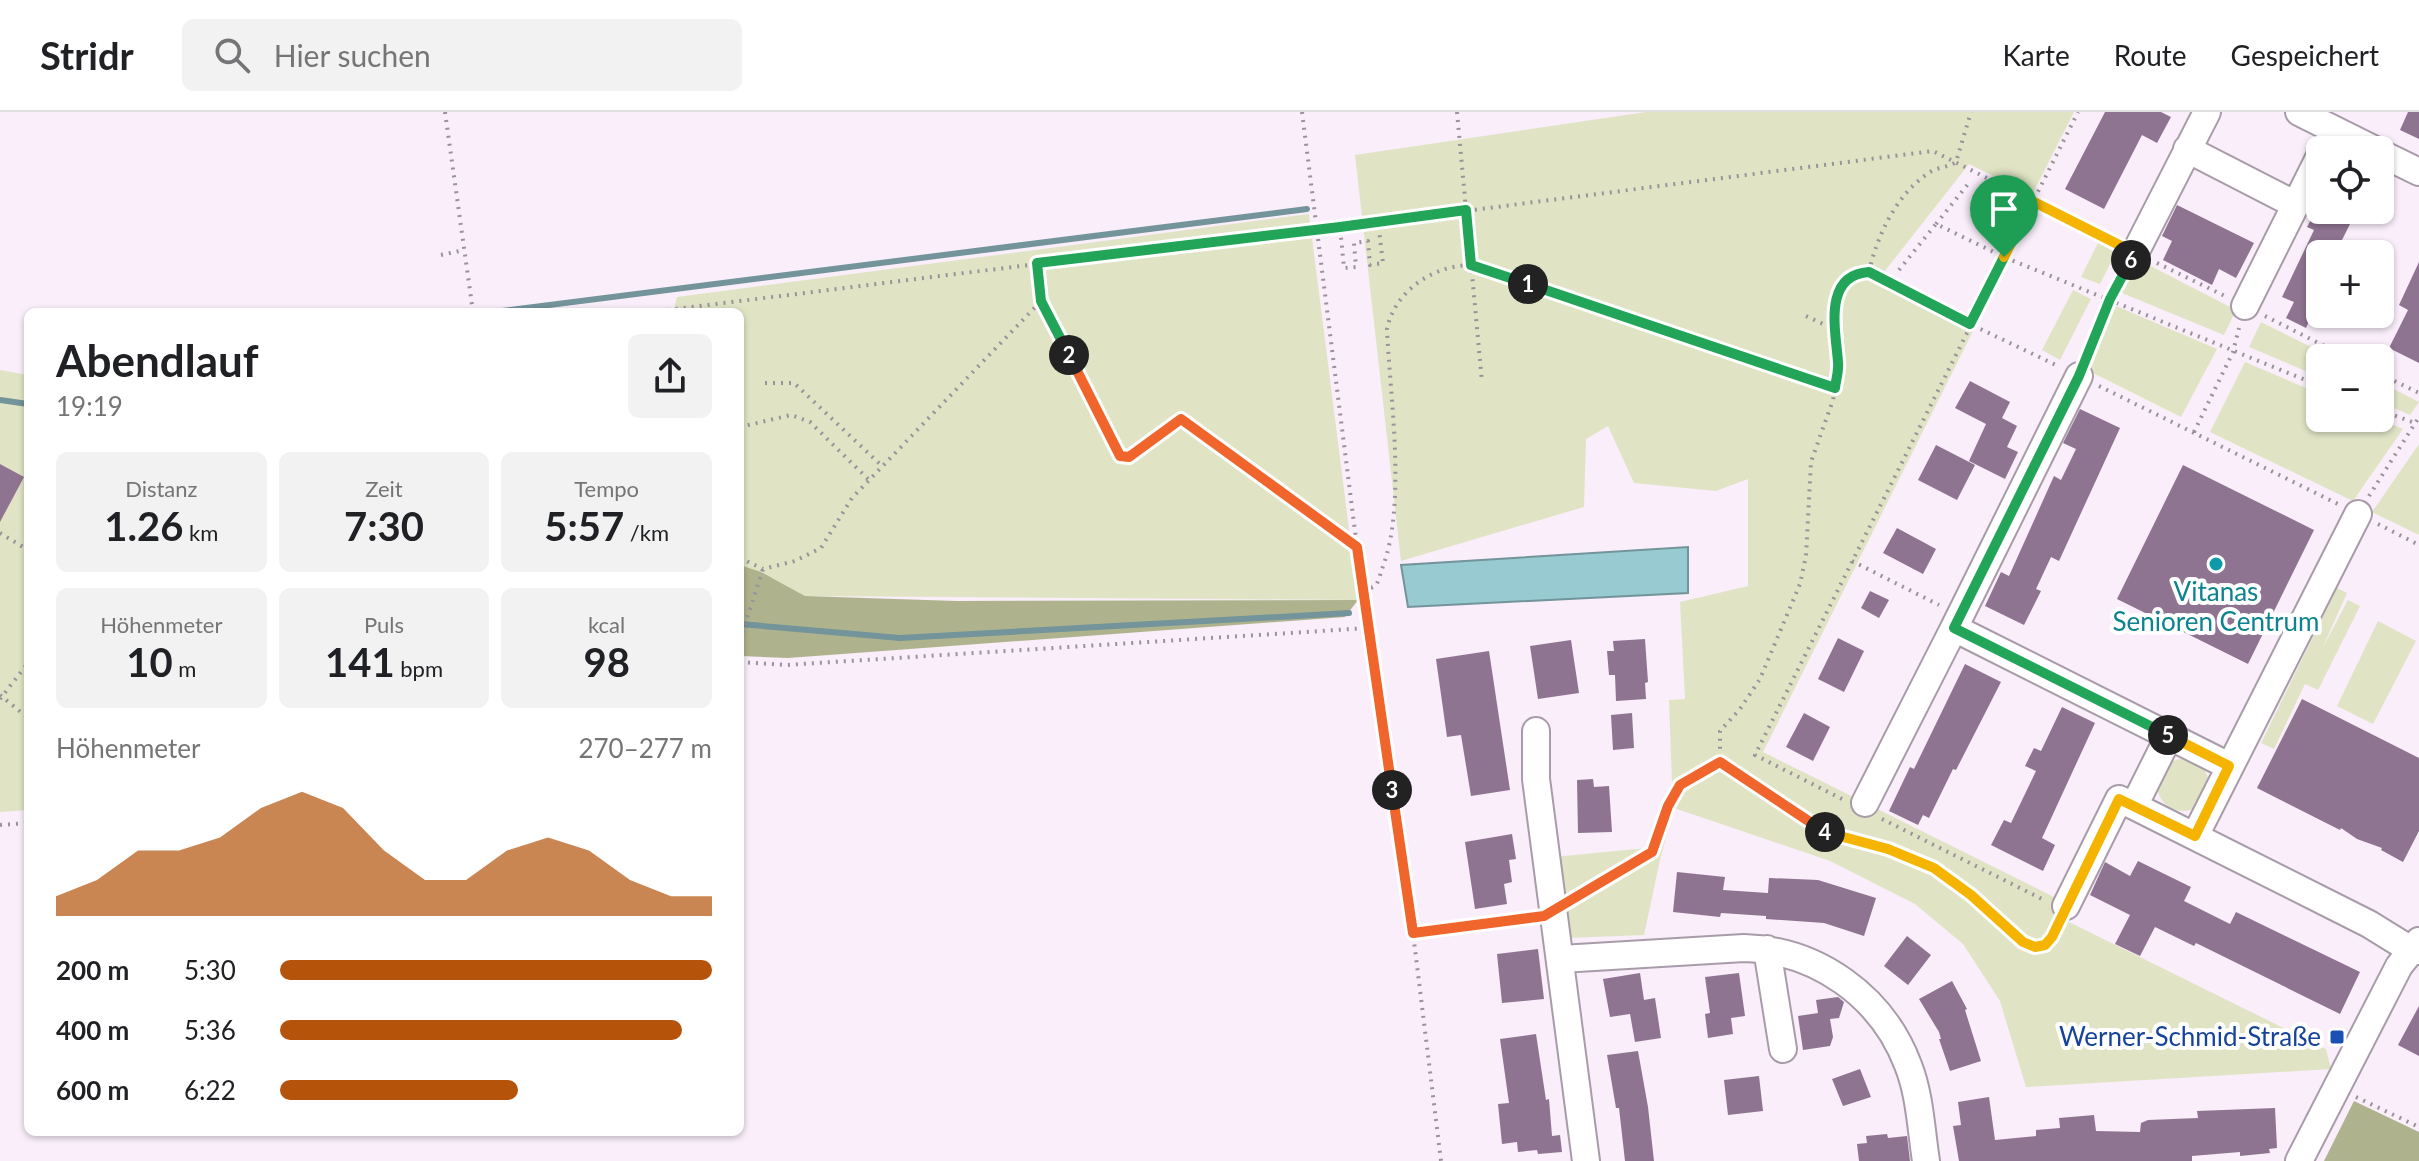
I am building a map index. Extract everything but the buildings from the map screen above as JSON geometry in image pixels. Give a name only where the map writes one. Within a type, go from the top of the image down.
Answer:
[{"type":"street","points":[[2135,253],[2207,112]]},
{"type":"street","points":[[2299,112],[2324,136]]},
{"type":"street","points":[[2187,149],[2296,205]]},
{"type":"street","points":[[2394,160],[2419,172]]},
{"type":"street","points":[[2245,306],[2306,185]]},
{"type":"street","points":[[1864,807],[1951,618],[2079,376]]},
{"type":"street","points":[[2195,836],[2358,514]]},
{"type":"street","points":[[1951,618],[2229,766]]},
{"type":"street","points":[[1536,731],[1536,779],[1586,1161]]},
{"type":"street","points":[[2134,806],[2169,736]]},
{"type":"street","points":[[2065,908],[2119,799],[2416,947],[2399,966],[2299,1161]]},
{"type":"street","points":[[1561,959],[1767,949],[1787,954],[1842,978],[1878,1014],[1908,1064],[1916,1090],[1926,1161]]},
{"type":"street","points":[[1767,949],[1783,1049]]},
{"type":"path","points":[[445,112],[472,308]]},
{"type":"path","points":[[1302,112],[1357,547],[1413,933],[1441,1161]]},
{"type":"path","points":[[1457,112],[1482,382]]},
{"type":"path","points":[[1956,162],[1971,112]]},
{"type":"path","points":[[1720,762],[1821,830],[1888,849],[1934,868],[1971,895],[2026,944],[2038,947],[2047,944],[2065,908],[1755,755],[2078,112]]},
{"type":"path","points":[[676,308],[1933,151],[2320,344]]},
{"type":"path","points":[[1869,272],[1873,252],[1888,220],[1910,191],[1933,171],[1956,162]]},
{"type":"path","points":[[1899,270],[1968,184]]},
{"type":"path","points":[[1340,227],[1344,268],[1356,267],[1354,243],[1368,241],[1370,265],[1383,263],[1378,222]]},
{"type":"path","points":[[1936,224],[2004,257],[2306,381]]},
{"type":"path","points":[[441,255],[464,250]]},
{"type":"path","points":[[2079,376],[2110,299],[2135,253]]},
{"type":"path","points":[[1037,263],[1041,301],[1120,456],[1129,457],[1181,419],[1357,547]]},
{"type":"path","points":[[1363,590],[1377,581],[1387,557],[1394,525],[1395,456],[1387,329],[1390,313],[1406,293],[1443,269],[1471,265],[1835,388]]},
{"type":"path","points":[[1720,762],[1720,731],[1740,709],[1760,679],[1800,584],[1806,556],[1811,462],[1835,388],[1838,365],[1835,302],[1852,277],[1869,272],[2419,545]]},
{"type":"path","points":[[744,560],[762,570],[795,561],[821,548],[852,498],[1041,301]]},
{"type":"path","points":[[2194,432],[2233,352],[2245,306]]},
{"type":"path","points":[[1806,316],[1834,329]]},
{"type":"path","points":[[2394,381],[2419,393]]},
{"type":"path","points":[[765,383],[794,383],[882,466]]},
{"type":"path","points":[[744,426],[791,415],[810,422],[869,480]]},
{"type":"path","points":[[2394,415],[2415,423]]},
{"type":"path","points":[[2358,514],[2419,417]]},
{"type":"path","points":[[0,533],[24,548]]},
{"type":"path","points":[[1852,561],[1951,618]]},
{"type":"path","points":[[744,627],[762,570]]},
{"type":"path","points":[[744,662],[786,665],[1369,628]]},
{"type":"path","points":[[24,668],[1,697],[24,715]]},
{"type":"path","points":[[1413,933],[1544,916],[1554,911],[1652,852],[1668,806],[1680,785],[1720,762]]},
{"type":"path","points":[[0,825],[24,823]]},
{"type":"path","points":[[2353,1095],[2419,1127]]},
{"type":"green space","points":[[1646,112],[2074,112],[2032,195],[1969,164],[1877,281],[1974,329],[1763,752],[2074,907],[2067,921],[2326,1049],[2331,1069],[2026,1087],[2000,1001],[1963,944],[1915,904],[1830,861],[1674,808],[1644,935],[1568,938],[1553,857],[1647,848],[1672,784],[1669,700],[1685,699],[1680,602],[1748,586],[1748,479],[1716,491],[1634,483],[1608,426],[1586,439],[1584,507],[1401,561],[1355,155]]},
{"type":"green space","points":[[1309,214],[1358,600],[805,596],[772,578],[744,624],[744,308],[674,308],[677,297]]},
{"type":"green space","points":[[2099,241],[2117,250],[2100,284],[2081,277]]},
{"type":"green space","points":[[2139,260],[2236,310],[2224,335],[2122,293]]},
{"type":"green space","points":[[2073,290],[2091,299],[2060,360],[2042,350]]},
{"type":"green space","points":[[2116,306],[2217,349],[2181,417],[2087,370]]},
{"type":"green space","points":[[2261,322],[2306,344],[2306,371],[2249,347]]},
{"type":"green space","points":[[2245,362],[2306,388],[2306,432],[2394,432],[2394,425],[2403,429],[2353,501],[2210,432]]},
{"type":"green space","points":[[0,370],[24,374],[24,810],[0,812]]},
{"type":"green space","points":[[2394,389],[2419,402],[2410,415],[2394,408]]},
{"type":"green space","points":[[2419,444],[2419,535],[2372,512]]},
{"type":"green space","points":[[744,566],[805,596],[956,601],[1358,600],[1345,617],[788,658],[744,656]]},
{"type":"green space","points":[[2337,588],[2347,593],[2322,649],[2348,600],[2360,606],[2318,690],[2305,684],[2274,749],[2261,743]]},
{"type":"green space","points":[[2378,621],[2416,641],[2373,724],[2337,706]]},
{"type":"green space","points":[[2183,759],[2201,767],[2209,785],[2201,803],[2183,811],[2165,803],[2157,785],[2165,767]]},
{"type":"green space","points":[[2354,1101],[2419,1132],[2419,1161],[2324,1161]]},
{"type":"water","points":[[1688,547],[1688,593],[1408,607],[1401,565]]},
{"type":"waterway","points":[[526,308],[1307,209]]},
{"type":"waterway","points":[[0,400],[24,403]]},
{"type":"waterway","points":[[744,624],[900,638],[1349,613]]},
{"type":"place","name":"Vitanas Senioren Centrum","points":[[2216,564]]},
{"type":"place","name":"Werner-Schmid-Straße","points":[[2337,1037]]},
{"type":"route","points":[[2032,201],[2135,253],[2110,299],[2079,376],[1954,628],[2229,766],[2195,836],[2119,799],[2052,937],[2045,945],[2038,947],[2023,942],[1959,885],[1934,868],[1888,849],[1831,835],[1720,762],[1680,785],[1668,806],[1652,852],[1544,916],[1413,933],[1357,547],[1181,419],[1129,457],[1120,456],[1041,301],[1037,263],[1466,210],[1471,265],[1835,388],[1838,365],[1835,302],[1845,282],[1869,272],[1970,324],[2004,257],[2032,201]]}]
